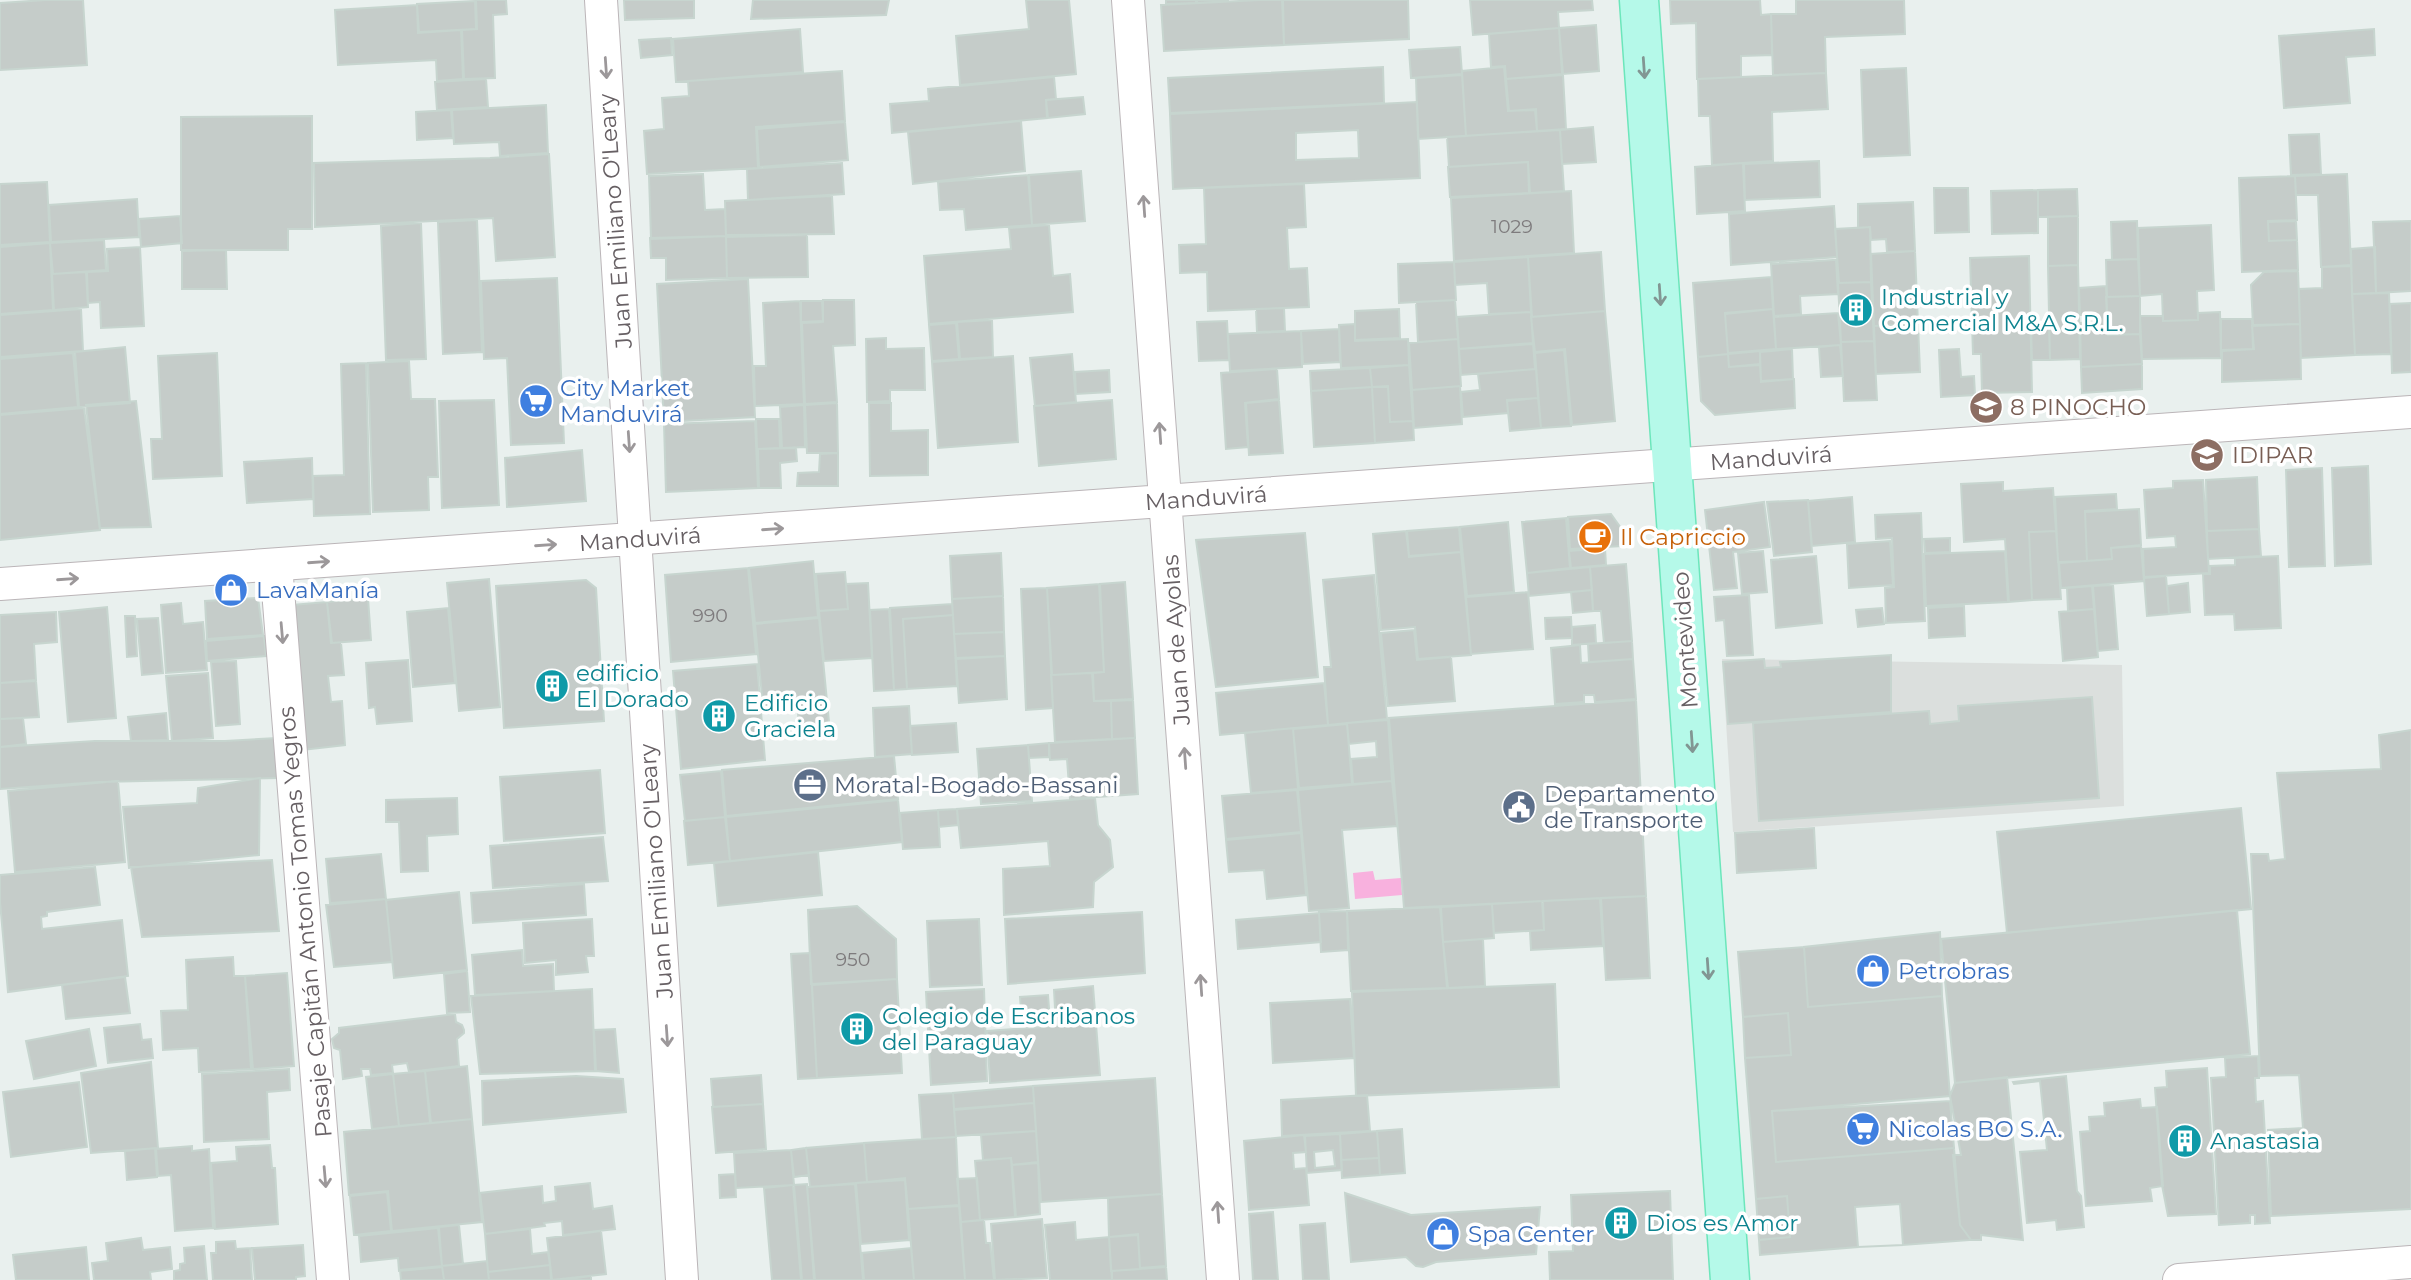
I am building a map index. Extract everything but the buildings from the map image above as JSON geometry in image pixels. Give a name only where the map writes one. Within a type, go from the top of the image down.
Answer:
[{"type":"main road","name":"Montevideo","points":[[1639,0],[1730,1280]]},
{"type":"street","name":"Juan Emiliano O'Leary","points":[[601,0],[682,1280]]},
{"type":"street","name":"Juan de Ayolas","points":[[1128,0],[1223,1280]]},
{"type":"street","name":"Manduvirá","points":[[0,584],[2411,412]]},
{"type":"street","name":"Pasaje Capitán Antonio Tomas Yegros","points":[[276,565],[333,1280]]},
{"type":"street","points":[[2179,1280],[2411,1262]]},
{"type":"shaded area","points":[[1722,659],[2122,665],[2124,806],[1733,832]]},
{"type":"shaded area","points":[[1373,871],[1375,880],[1401,878],[1402,895],[1355,899],[1353,873]]},
{"type":"place","name":"Industrial y Comercial M&A S.R.L.","points":[[1856,310]]},
{"type":"place","name":"City Market Manduvirá","points":[[536,401]]},
{"type":"place","name":"8 PINOCHO","points":[[1986,407]]},
{"type":"place","name":"IDIPAR","points":[[2207,455]]},
{"type":"place","name":"Il Capriccio","points":[[1595,537]]},
{"type":"place","name":"LavaManía","points":[[231,590]]},
{"type":"place","name":"edificio El Dorado","points":[[552,686]]},
{"type":"place","name":"Edificio Graciela","points":[[719,716]]},
{"type":"place","name":"Moratal-Bogado-Bassani","points":[[810,785]]},
{"type":"place","name":"Departamento de Transporte","points":[[1519,807]]},
{"type":"place","name":"Petrobras","points":[[1873,971]]},
{"type":"place","name":"Colegio de Escribanos del Paraguay","points":[[857,1029]]},
{"type":"place","name":"Nicolas BO S.A.","points":[[1863,1129]]},
{"type":"place","name":"Anastasia","points":[[2185,1141]]},
{"type":"place","name":"Dios es Amor","points":[[1621,1223]]},
{"type":"place","name":"Spa Center","points":[[1443,1234]]}]
